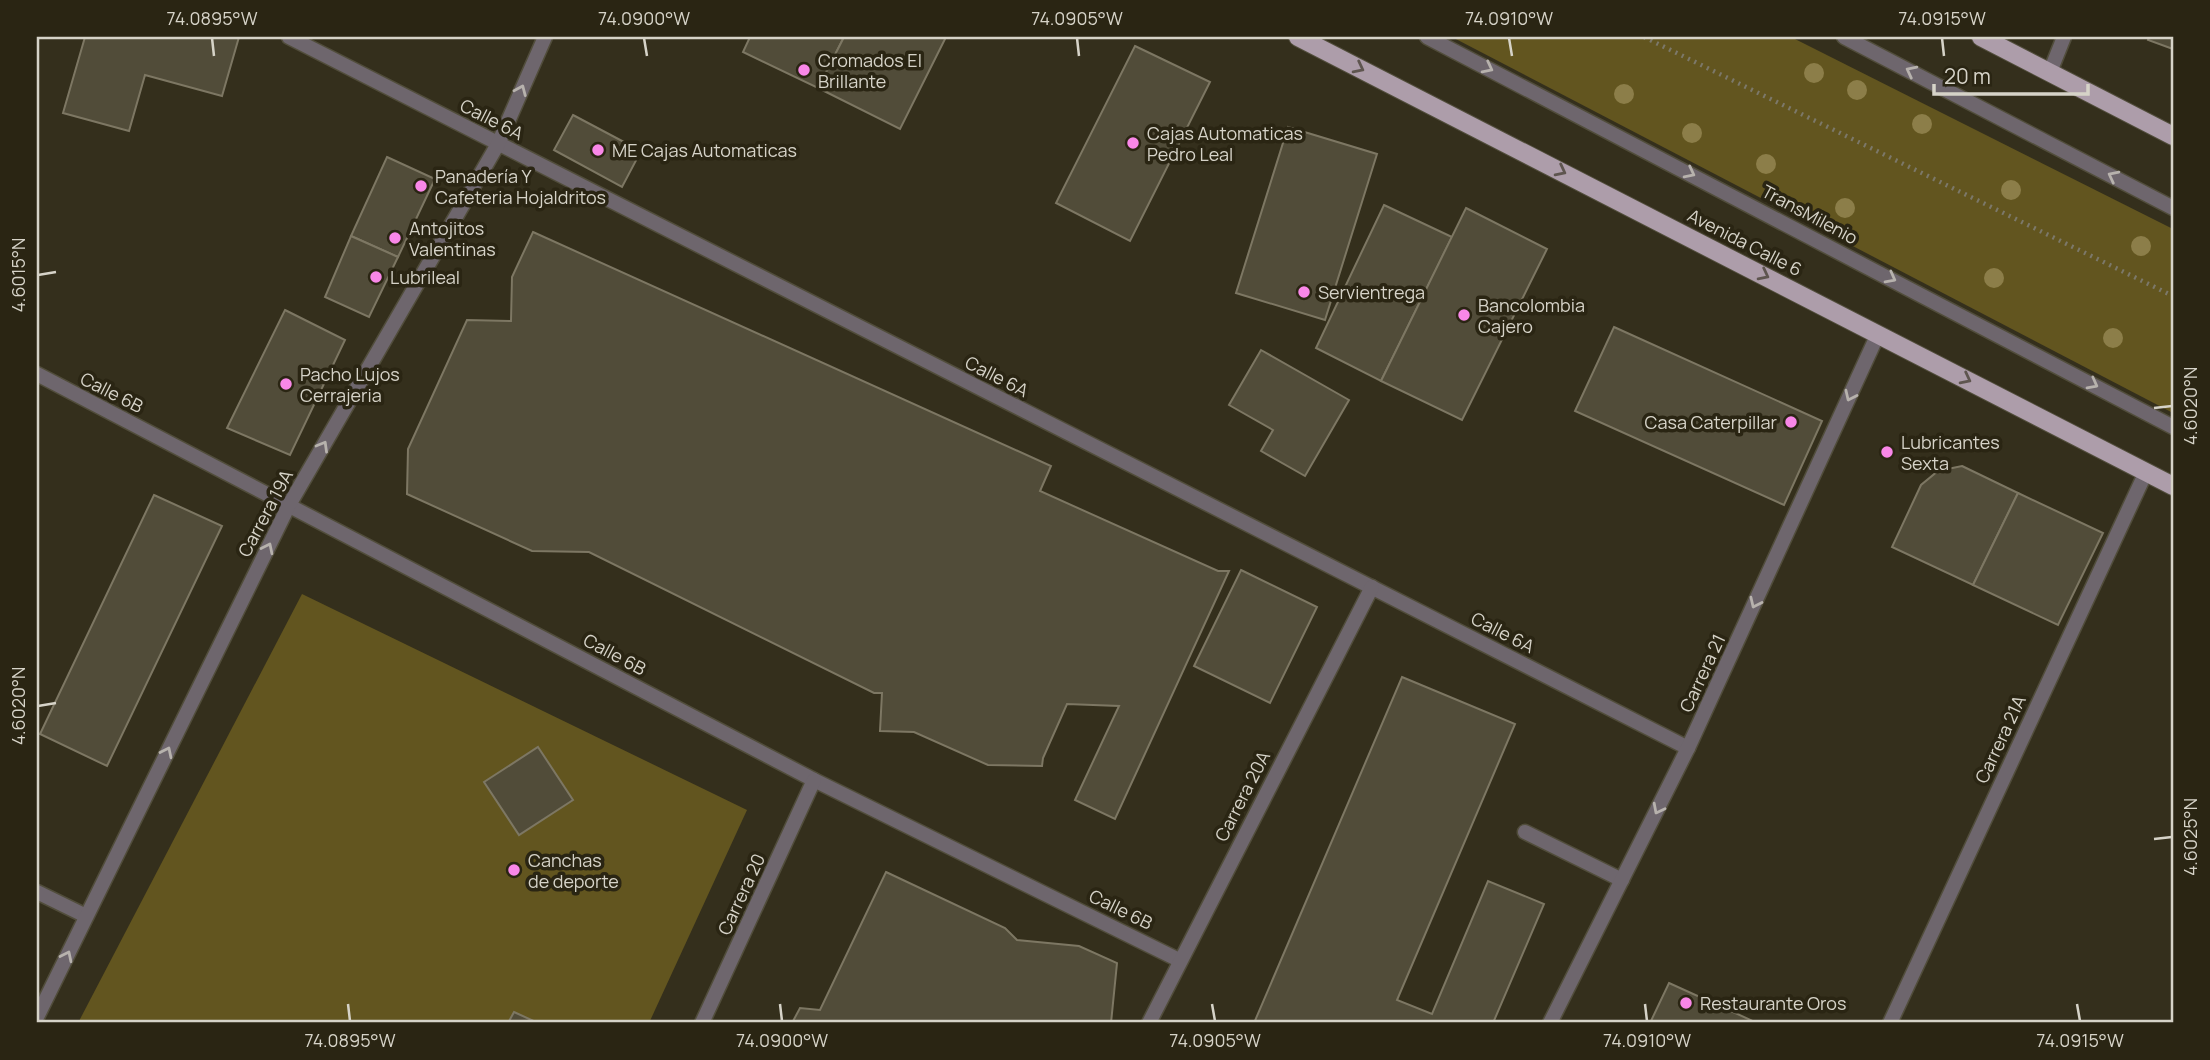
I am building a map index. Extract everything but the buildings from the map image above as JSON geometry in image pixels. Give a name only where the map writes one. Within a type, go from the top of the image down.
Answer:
[{"type":"main road","name":"Avenida Calle 6","points":[[1298,37],[2173,485]]},
{"type":"main road","points":[[1981,37],[2173,136]]},
{"type":"street","name":"Calle 6A","points":[[289,37],[1688,748]]},
{"type":"street","name":"Carrera 19A","points":[[37,1017],[289,505],[498,144],[545,37]]},
{"type":"street","name":"TransMilenio","points":[[1427,37],[2173,427]]},
{"type":"street","points":[[1844,37],[2173,208]]},
{"type":"street","points":[[2050,72],[2064,37]]},
{"type":"street","name":"Carrera 21","points":[[1550,1023],[1688,748],[1878,334]]},
{"type":"street","name":"Calle 6B","points":[[37,374],[814,780],[1179,960]]},
{"type":"street","name":"Carrera 21A","points":[[1890,1023],[2146,471]]},
{"type":"street","name":"Carrera 20A","points":[[1149,1023],[1372,587]]},
{"type":"street","name":"Carrera 20","points":[[702,1023],[814,780]]},
{"type":"street","points":[[1525,832],[1622,880]]},
{"type":"street","points":[[37,892],[86,916]]},
{"type":"path","points":[[1644,37],[2173,296]]},
{"type":"shaded area","points":[[1452,37],[1791,37],[2173,229],[2173,413]]},
{"type":"shaded area","points":[[302,594],[747,810],[649,1023],[78,1023]]},
{"type":"place","name":"Cromados El Brillante","points":[[804,70]]},
{"type":"place","name":"Cajas Automaticas Pedro Leal","points":[[1133,143]]},
{"type":"place","name":"ME Cajas Automaticas","points":[[598,150]]},
{"type":"place","name":"Panadería Y Cafeteria Hojaldritos","points":[[421,186]]},
{"type":"place","name":"Antojitos Valentinas","points":[[395,238]]},
{"type":"place","name":"Lubrileal","points":[[376,277]]},
{"type":"place","name":"Servientrega","points":[[1304,292]]},
{"type":"place","name":"Bancolombia Cajero","points":[[1464,315]]},
{"type":"place","name":"Pacho Lujos Cerrajeria","points":[[286,384]]},
{"type":"place","name":"Casa Caterpillar","points":[[1791,422]]},
{"type":"place","name":"Lubricantes Sexta","points":[[1887,452]]},
{"type":"place","name":"Canchas de deporte","points":[[514,870]]},
{"type":"place","name":"Restaurante Oros","points":[[1686,1003]]}]
